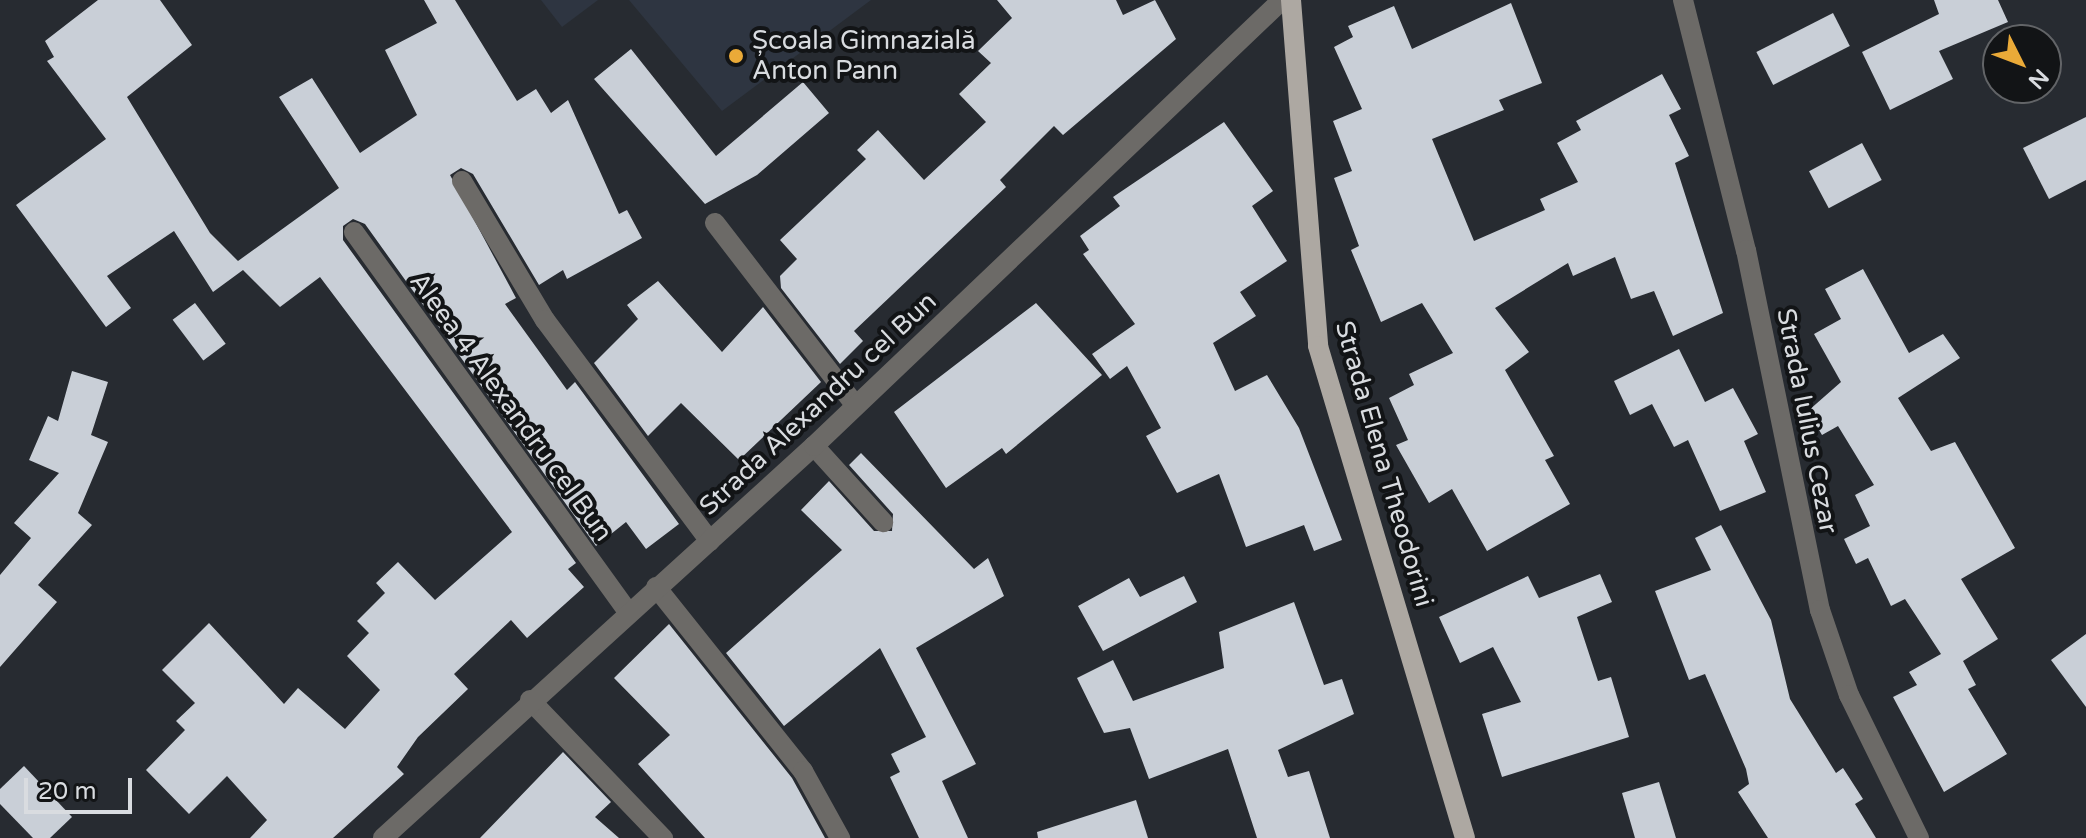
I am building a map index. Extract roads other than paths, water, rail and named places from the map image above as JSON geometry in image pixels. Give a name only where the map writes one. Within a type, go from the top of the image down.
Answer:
[{"type":"main road","name":"Strada Elena Theodorini","points":[[1291,0],[1318,346],[1465,838]]},
{"type":"street","name":"Strada Alexandru cel Bun","points":[[383,838],[627,611],[710,541],[814,446],[1282,0]]},
{"type":"street","name":"Strada Iulius Cezar","points":[[1683,0],[1746,250],[1820,610],[1849,695],[1919,838]]},
{"type":"street","points":[[462,181],[545,320],[710,541]]},
{"type":"street","points":[[715,223],[855,405]]},
{"type":"street","name":"Aleea 4 Alexandru cel Bun","points":[[354,232],[627,611]]},
{"type":"street","points":[[814,446],[883,522]]},
{"type":"street","points":[[656,587],[803,771],[840,838]]},
{"type":"street","points":[[530,700],[663,838]]},
{"type":"place","name":"Școala Gimnazială Anton Pann","points":[[736,56]]}]
